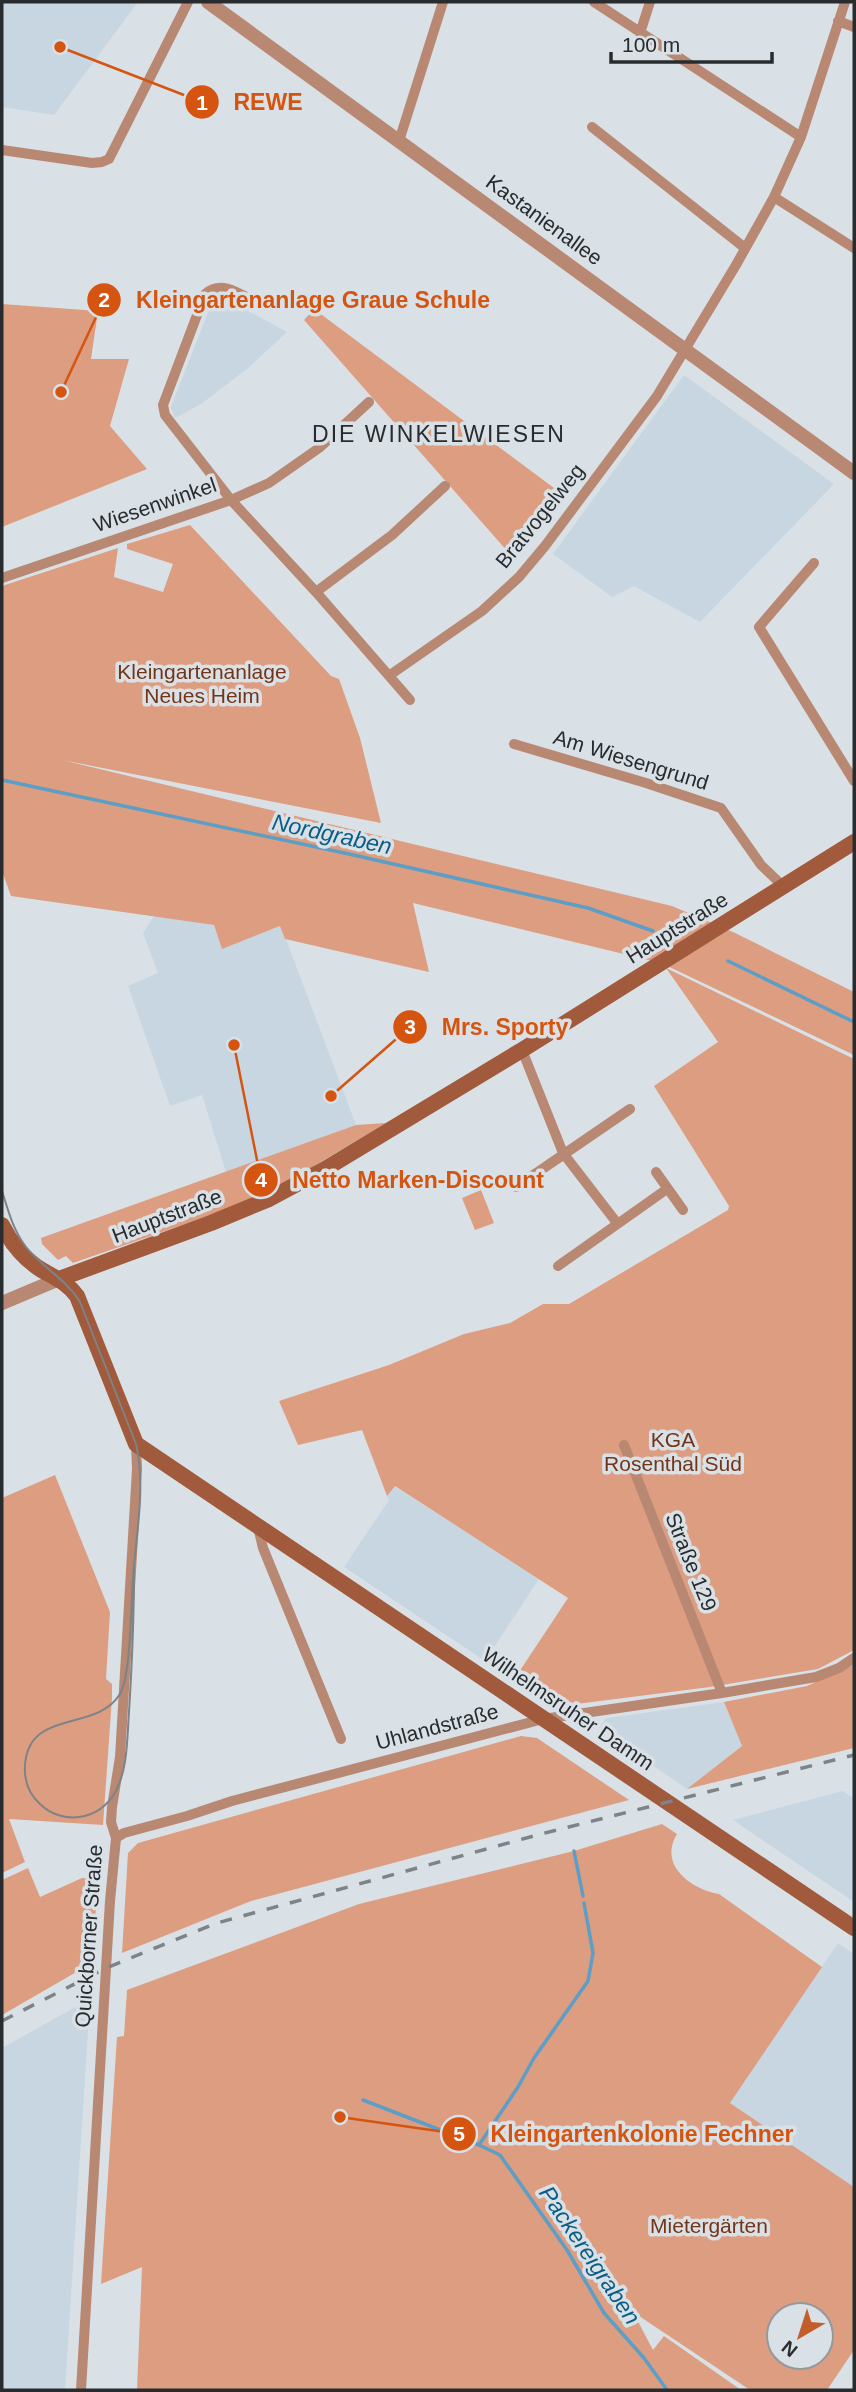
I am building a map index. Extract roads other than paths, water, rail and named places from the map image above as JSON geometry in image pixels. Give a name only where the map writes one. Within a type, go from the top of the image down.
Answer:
[{"type":"main road","name":"Hauptstraße","points":[[59,1279],[211,1223],[269,1199],[325,1169],[522,1050],[854,842]]},
{"type":"main road","points":[[2,1225],[14,1244],[30,1261],[59,1279],[77,1296],[135,1444]]},
{"type":"main road","name":"Wilhelmsruher Damm","points":[[135,1444],[854,1928]]},
{"type":"street","points":[[2,150],[92,163],[109,159],[188,2]]},
{"type":"street","name":"Kastanienallee","points":[[208,2],[854,473]]},
{"type":"street","points":[[399,141],[443,2]]},
{"type":"street","points":[[594,2],[801,137]]},
{"type":"street","points":[[640,33],[650,2]]},
{"type":"street","name":"Bratvogelweg","points":[[390,674],[482,611],[519,577],[649,406],[686,349],[774,197],[801,137],[845,2]]},
{"type":"street","points":[[838,21],[854,27]]},
{"type":"street","points":[[592,127],[745,248]]},
{"type":"street","points":[[774,197],[854,248]]},
{"type":"street","name":"Wiesenwinkel","points":[[2,578],[232,500],[171,425],[163,405],[205,294],[216,288],[228,288],[257,303],[268,303]]},
{"type":"street","points":[[369,402],[319,448],[269,483],[232,500],[390,674],[410,700]]},
{"type":"street","points":[[316,592],[392,535],[445,486]]},
{"type":"street","points":[[814,563],[758,627],[854,781]]},
{"type":"street","name":"Am Wiesengrund","points":[[514,744],[721,808],[761,865],[783,886]]},
{"type":"street","points":[[522,1050],[563,1153],[617,1223]]},
{"type":"street","points":[[516,1187],[630,1109]]},
{"type":"street","points":[[656,1172],[683,1210]]},
{"type":"street","points":[[558,1266],[667,1189]]},
{"type":"street","name":"Hauptstraße","points":[[2,1303],[59,1279]]},
{"type":"street","name":"Quickborner Straße","points":[[80,2390],[116,1838],[111,1818],[120,1757],[138,1464],[135,1444]]},
{"type":"street","name":"Straße 129","points":[[624,1445],[723,1693]]},
{"type":"street","points":[[258,1527],[263,1548],[341,1739]]},
{"type":"street","name":"Uhlandstraße","points":[[116,1838],[128,1831],[232,1801],[543,1718],[816,1677],[839,1668],[854,1658]]},
{"type":"waterway","name":"Nordgraben","points":[[2,780],[588,908],[653,931]]},
{"type":"waterway","name":"Nordgraben","points":[[728,961],[854,1022]]},
{"type":"waterway","points":[[574,1851],[583,1896]]},
{"type":"waterway","points":[[479,2145],[534,2058],[588,1981],[593,1953],[584,1903]]},
{"type":"waterway","name":"Packereigraben","points":[[363,2100],[500,2155],[567,2250],[604,2313],[644,2358],[667,2390]]},
{"type":"tram line","points":[[2,1191],[21,1240],[80,1302],[136,1444],[139,1460],[139,1511],[133,1578],[128,1656],[124,1685],[109,1706],[96,1714],[50,1728],[38,1735],[29,1747],[25,1776],[30,1791],[44,1808],[58,1815],[79,1817],[96,1812],[109,1801],[120,1782],[127,1742],[134,1569]]},
{"type":"railway","points":[[2,2021],[106,1968],[217,1923],[541,1834],[854,1755]]},
{"type":"place","name":"REWE","points":[[60,47]]},
{"type":"place","name":"Kleingartenanlage Graue Schule","points":[[61,392]]},
{"type":"place","name":"Netto Marken-Discount","points":[[234,1045]]},
{"type":"place","name":"Mrs. Sporty","points":[[331,1096]]},
{"type":"place","name":"Kleingartenkolonie Fechner","points":[[340,2117]]},
{"type":"district","name":"DIE WINKELWIESEN","points":[[439,434]]},
{"type":"park label","name":"Kleingartenanlage Neues Heim","points":[[202,684]]},
{"type":"park label","name":"KGA Rosenthal Süd","points":[[673,1452]]},
{"type":"park label","name":"Mietergärten","points":[[709,2226]]}]
